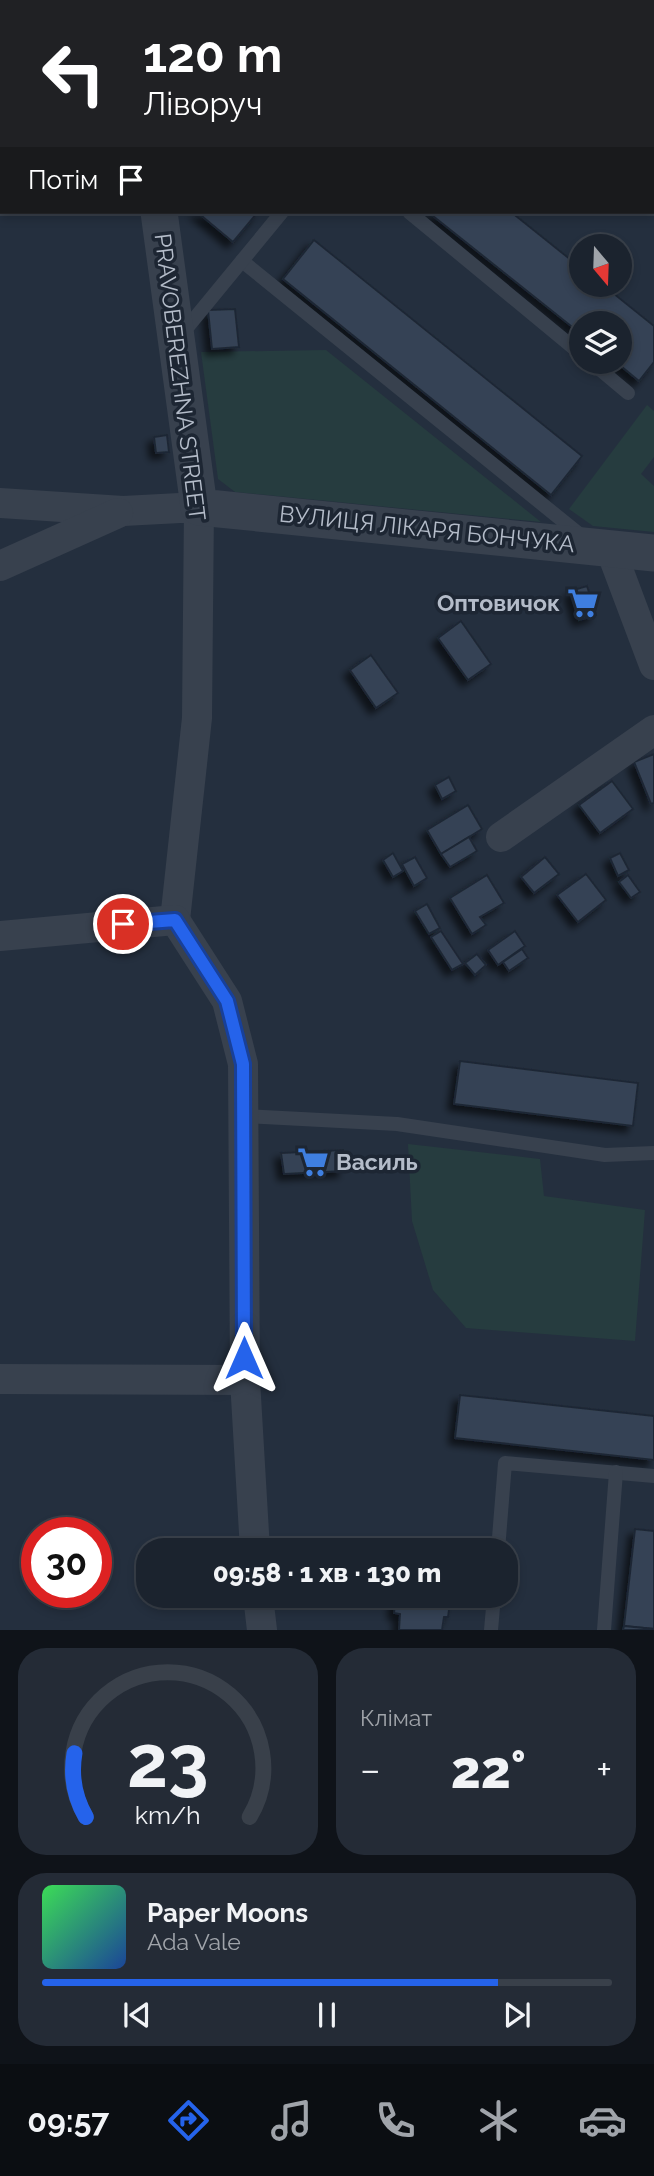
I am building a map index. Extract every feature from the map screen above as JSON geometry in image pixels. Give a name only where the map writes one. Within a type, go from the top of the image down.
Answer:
[{"type":"street","name":"PRAVOBEREZHNA STREET","points":[[159,214],[199,507],[197,718],[175,920]]},
{"type":"street","points":[[0,503],[123,511],[199,507]]},
{"type":"street","name":"ВУЛИЦЯ ЛІКАРЯ БОНЧУКА","points":[[199,507],[654,553]]},
{"type":"street","points":[[0,566],[123,511]]},
{"type":"street","points":[[603,547],[654,665]]},
{"type":"street","points":[[501,837],[654,730]]},
{"type":"street","points":[[0,936],[175,920],[227,1001],[243,1064],[245,1380],[254,1538]]},
{"type":"street","points":[[0,1379],[245,1380]]},
{"type":"street","points":[[259,1608],[262,1630]]},
{"type":"lane","points":[[176,341],[280,214]]},
{"type":"lane","points":[[411,214],[569,344]]},
{"type":"lane","points":[[242,261],[603,547]]},
{"type":"lane","points":[[605,374],[628,393]]},
{"type":"lane","points":[[244,1116],[397,1124],[605,1155],[654,1153]]},
{"type":"lane","points":[[499,1538],[505,1462],[654,1476]]},
{"type":"lane","points":[[604,1630],[616,1472]]},
{"type":"lane","points":[[491,1630],[493,1608]]},
{"type":"green space","points":[[326,350],[541,522],[235,492],[218,479],[201,352]]},
{"type":"green space","points":[[647,405],[654,411],[654,457],[641,474],[654,486],[654,532],[593,526],[569,509]]},
{"type":"green space","points":[[408,1144],[540,1159],[544,1196],[645,1210],[635,1341],[466,1328],[433,1290],[412,1221]]},
{"type":"building","points":[[199,214],[256,214],[233,242]]},
{"type":"building","points":[[431,214],[514,214],[569,258],[569,298],[619,298],[654,326],[654,362],[639,381],[631,374],[632,311],[569,311],[569,324]]},
{"type":"building","points":[[314,240],[582,456],[551,495],[283,279]]},
{"type":"building","points":[[235,309],[239,347],[212,349],[208,310]]},
{"type":"building","points":[[167,435],[169,452],[156,453],[154,437]]},
{"type":"building","name":"Оптовичок","points":[[587,586],[596,615],[579,620],[570,591]]},
{"type":"building","points":[[461,621],[491,664],[468,680],[438,638]]},
{"type":"building","points":[[371,655],[398,693],[376,708],[350,670]]},
{"type":"building","points":[[654,754],[654,803],[651,804],[634,762]]},
{"type":"building","points":[[449,777],[456,791],[442,799],[435,785]]},
{"type":"building","points":[[612,781],[633,809],[600,833],[579,805]]},
{"type":"building","points":[[468,805],[482,829],[441,854],[427,830]]},
{"type":"building","points":[[469,837],[477,851],[450,867],[441,854]]},
{"type":"building","points":[[393,853],[403,871],[393,877],[383,860]]},
{"type":"building","points":[[620,853],[629,870],[618,876],[610,858]]},
{"type":"building","points":[[415,857],[427,878],[414,886],[402,864]]},
{"type":"building","points":[[545,857],[559,874],[534,893],[521,877]]},
{"type":"building","points":[[586,874],[606,900],[578,922],[557,895]]},
{"type":"building","points":[[487,875],[504,903],[480,917],[486,925],[472,934],[450,898]]},
{"type":"building","points":[[628,875],[640,892],[631,898],[619,882]]},
{"type":"building","points":[[427,904],[440,928],[429,934],[415,911]]},
{"type":"building","points":[[441,931],[463,964],[452,970],[431,937]]},
{"type":"building","points":[[515,931],[525,946],[498,965],[488,950]]},
{"type":"building","points":[[522,949],[528,958],[509,971],[503,962]]},
{"type":"building","points":[[477,954],[486,965],[475,975],[465,963]]},
{"type":"building","points":[[460,1061],[638,1083],[633,1126],[454,1104]]},
{"type":"building","name":"Василь","points":[[343,1150],[344,1171],[284,1174],[281,1153]]},
{"type":"building","points":[[460,1395],[654,1416],[654,1460],[455,1438]]},
{"type":"building","points":[[635,1529],[654,1531],[654,1629],[624,1626]]},
{"type":"building","points":[[395,1608],[449,1608],[448,1617],[444,1617],[442,1630],[399,1630],[400,1614],[394,1613]]},
{"type":"building","points":[[624,1626],[654,1629],[654,1630],[623,1630]]},
{"type":"place","name":"Оптовичок","points":[[583,603]]},
{"type":"place","name":"Василь","points":[[313,1162]]},
{"type":"route","points":[[123,924],[175,920],[227,1001],[243,1064],[244,1358]]}]
